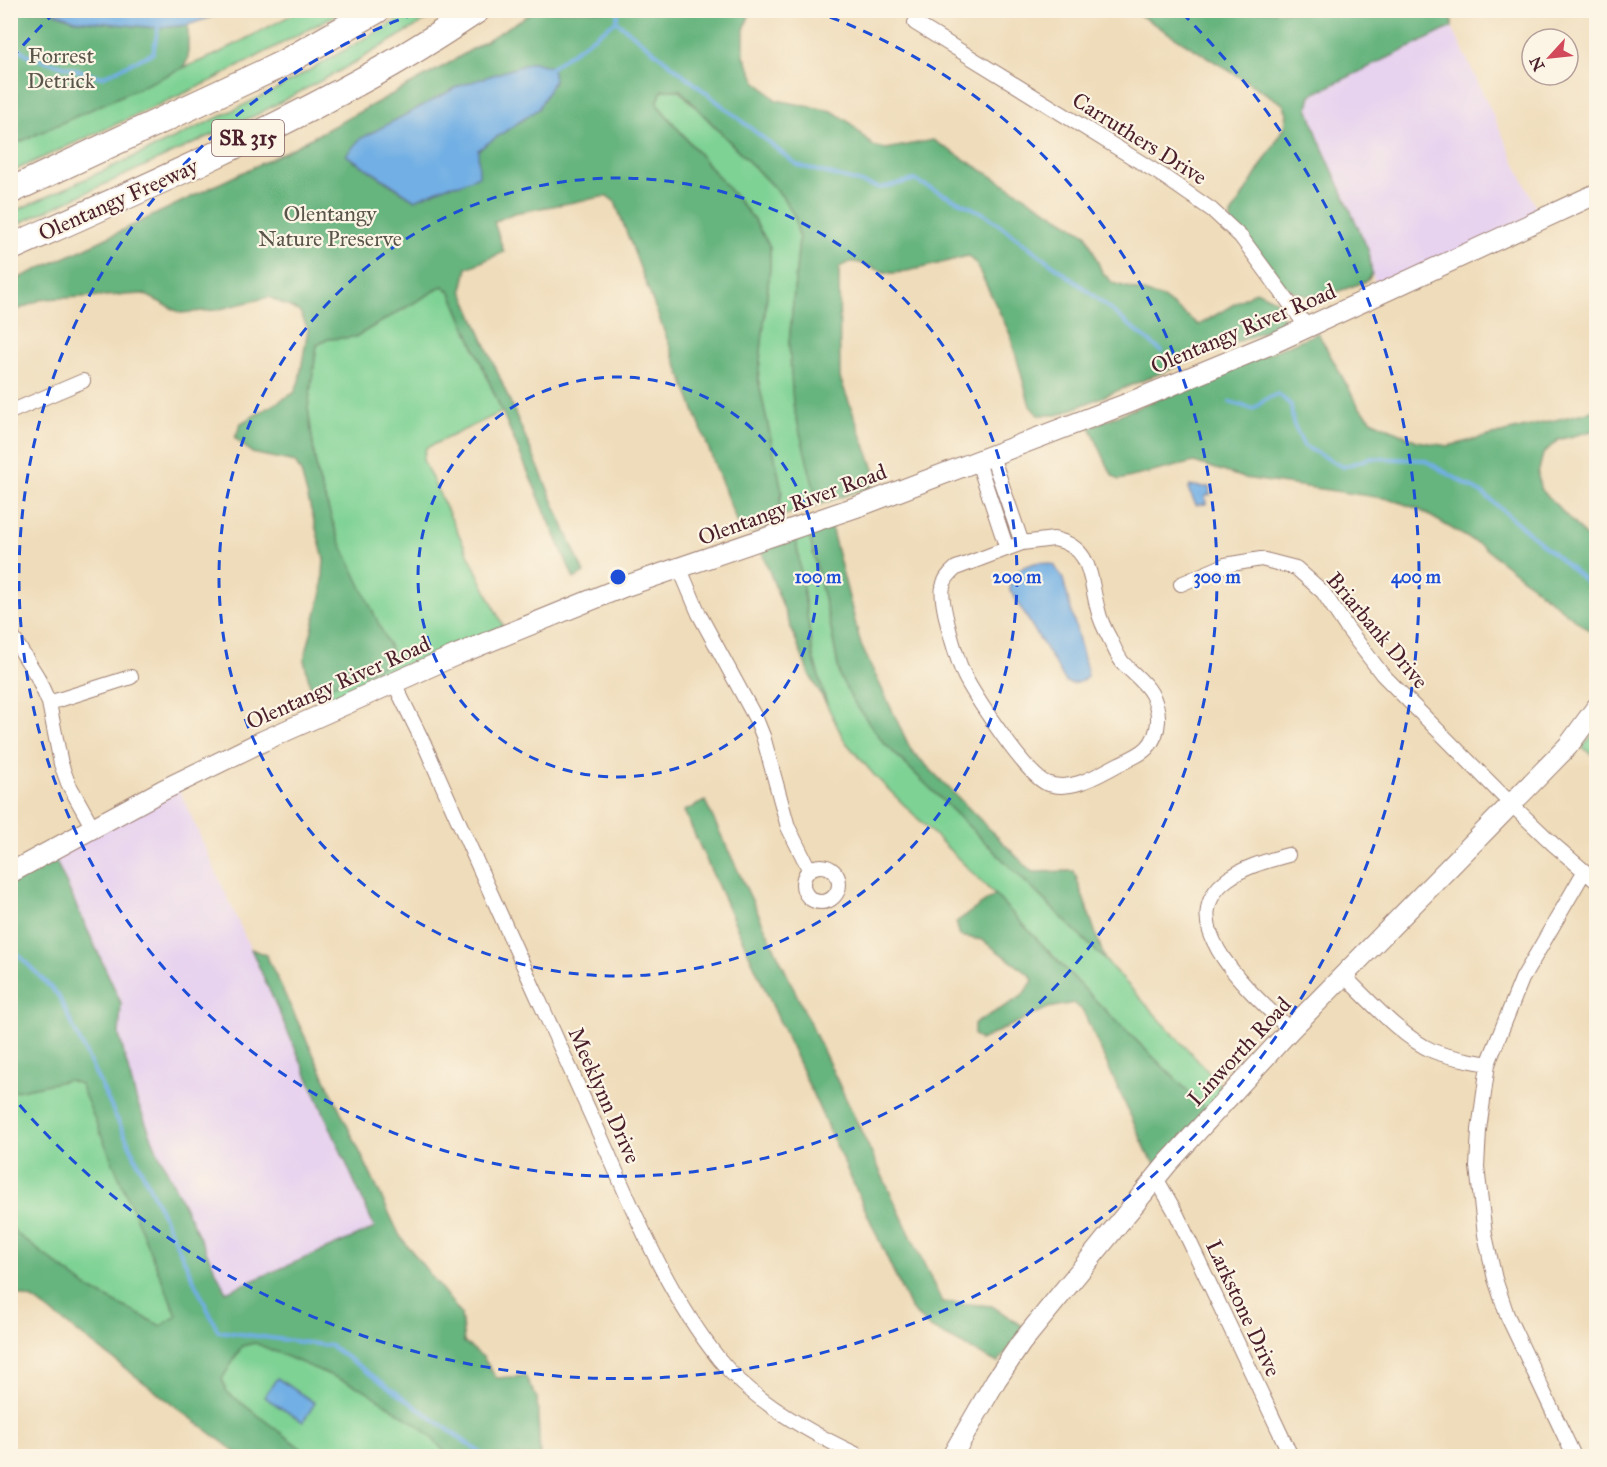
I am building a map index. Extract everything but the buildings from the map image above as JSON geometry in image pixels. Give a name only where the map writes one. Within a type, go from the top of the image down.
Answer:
[{"type":"highway","name":"SR 315","points":[[10,191],[282,64],[377,10]]},
{"type":"highway","name":"Olentangy Freeway","points":[[10,248],[216,155],[306,110],[368,77],[477,10]]},
{"type":"main road","name":"Olentangy River Road","points":[[10,873],[163,790],[243,751],[456,655],[623,587],[865,504],[1126,404],[1307,327],[1596,194]]},
{"type":"main road","name":"Linworth Road","points":[[952,1456],[1016,1350],[1156,1178],[1290,1030],[1568,746],[1596,708]]},
{"type":"street","name":"Carruthers Drive","points":[[915,23],[1154,171],[1212,210],[1241,237],[1307,327]]},
{"type":"street","points":[[10,412],[83,381]]},
{"type":"street","points":[[985,459],[1023,543]]},
{"type":"street","points":[[985,459],[1007,549]]},
{"type":"street","points":[[1053,539],[1073,546],[1081,553],[1087,564],[1105,630],[1121,661],[1145,684],[1157,706],[1157,731],[1147,748],[1131,759],[1071,785],[1059,786],[1046,783],[1024,763],[965,677],[942,604],[942,588],[956,568],[1023,543],[1053,539]]},
{"type":"street","name":"Briarbank Drive","points":[[1181,584],[1225,565],[1261,559],[1296,568],[1323,592],[1382,674],[1512,805],[1596,881]]},
{"type":"street","points":[[680,569],[699,614],[757,721],[788,827],[809,869]]},
{"type":"street","points":[[10,633],[37,676],[49,703],[61,764],[68,783],[93,828]]},
{"type":"street","points":[[49,703],[131,677]]},
{"type":"street","name":"Meeklynn Drive","points":[[394,683],[426,748],[640,1227],[685,1310],[720,1360],[761,1399],[792,1420],[860,1456]]},
{"type":"street","points":[[1288,855],[1256,864],[1228,879],[1217,888],[1208,912],[1209,928],[1217,949],[1230,971],[1290,1030]]},
{"type":"street","points":[[1574,1456],[1507,1314],[1495,1279],[1485,1235],[1477,1167],[1479,1130],[1488,1064],[1522,980],[1584,872]]},
{"type":"street","points":[[1343,975],[1405,1034],[1419,1044],[1435,1052],[1488,1064]]},
{"type":"street","name":"Larkstone Drive","points":[[1156,1178],[1177,1215],[1291,1456]]},
{"type":"shaded area","points":[[1452,27],[1541,218],[1379,293],[1372,274],[1369,252],[1319,140],[1308,107],[1311,95]]},
{"type":"shaded area","points":[[179,789],[375,1228],[226,1292],[157,1150],[135,1099],[119,1034],[121,1003],[54,857]]},
{"type":"green space","points":[[415,10],[442,11],[343,69],[258,114],[11,227],[11,213],[275,90]]},
{"type":"green space","name":"Olentangy Nature Preserve","points":[[751,10],[744,30],[744,56],[756,81],[776,100],[832,111],[849,122],[873,146],[886,149],[933,140],[1086,234],[1102,272],[1113,283],[1163,298],[1199,325],[1256,291],[1275,300],[1284,320],[1276,326],[1058,415],[1038,415],[1030,406],[1010,334],[976,264],[968,256],[898,273],[884,272],[858,262],[846,264],[839,268],[840,378],[874,469],[873,486],[824,503],[815,493],[793,405],[789,344],[799,239],[795,217],[782,196],[680,90],[662,90],[657,104],[753,218],[770,247],[770,267],[758,379],[782,491],[778,517],[767,526],[747,533],[737,523],[615,202],[607,196],[514,213],[494,222],[504,252],[467,268],[462,290],[584,573],[574,579],[451,293],[443,286],[355,337],[328,339],[317,345],[308,408],[317,474],[337,535],[392,652],[390,663],[316,691],[310,685],[304,660],[322,592],[324,559],[301,472],[295,462],[252,453],[235,438],[241,423],[294,393],[299,381],[308,329],[300,312],[269,297],[216,310],[181,313],[144,294],[42,299],[11,313],[10,282],[293,148],[446,65],[535,11]],"holes":[[[538,109],[478,150],[460,184],[447,186],[415,200],[353,161]]]},
{"type":"green space","name":"Forrest Detrick","points":[[10,11],[50,11],[75,20],[158,28],[183,68],[215,55],[299,11],[343,11],[211,81],[11,172]]},
{"type":"green space","name":"Forrest Detrick","points":[[10,11],[50,11],[75,20],[158,28],[188,25],[188,59],[183,68],[11,146]]},
{"type":"green space","points":[[1133,11],[1447,11],[1452,27],[1311,95],[1308,107],[1319,140],[1369,252],[1372,274],[1367,281],[1329,294],[1304,295],[1291,290],[1279,281],[1257,258],[1231,223],[1231,215],[1285,127],[1287,113],[1283,104]]},
{"type":"green space","points":[[662,90],[679,90],[782,196],[795,217],[799,239],[789,344],[815,493],[824,503],[778,517],[782,491],[758,379],[770,267],[770,247],[753,218],[657,104]]},
{"type":"green space","points":[[443,286],[451,293],[502,412],[426,448],[423,460],[503,626],[323,703],[316,691],[390,663],[337,535],[317,474],[308,408],[317,345],[328,339],[355,337]]},
{"type":"green space","points":[[1318,333],[1359,407],[1373,421],[1417,441],[1448,446],[1596,410],[1596,430],[1558,440],[1543,454],[1538,474],[1540,488],[1596,547],[1596,636],[1482,546],[1418,509],[1390,499],[1244,478],[1194,462],[1119,480],[1112,475],[1090,427]]},
{"type":"green space","points":[[831,527],[861,645],[911,750],[1032,872],[1074,871],[1105,960],[883,742],[853,701],[840,677],[809,535]]},
{"type":"green space","points":[[809,535],[840,677],[883,742],[1105,960],[1225,1090],[1207,1110],[1092,997],[995,895],[875,776],[844,740],[827,705],[813,656],[796,540]]},
{"type":"green space","points":[[796,540],[813,656],[827,705],[809,674],[761,550]]},
{"type":"green space","points":[[1596,730],[1596,756],[1582,748]]},
{"type":"green space","points":[[705,801],[942,1302],[992,1306],[1024,1327],[998,1363],[930,1328],[910,1308],[684,811]]},
{"type":"green space","points":[[54,857],[121,1003],[119,1035],[136,1099],[157,1150],[226,1292],[375,1228],[251,949],[266,955],[400,1236],[461,1314],[464,1342],[483,1357],[496,1378],[525,1376],[537,1398],[540,1456],[449,1456],[423,1429],[365,1390],[255,1343],[242,1346],[222,1379],[226,1391],[311,1456],[241,1456],[35,1300],[19,1295],[11,1297],[10,1224],[16,1233],[88,1288],[161,1326],[177,1316],[80,1084],[68,1080],[11,1092],[11,879]]},
{"type":"green space","points":[[995,895],[1092,997],[1207,1110],[1156,1165],[1147,1152],[1083,1011],[1074,1003],[1048,1008],[980,1040],[974,1035],[974,1024],[1021,997],[1033,981],[1030,975],[982,940],[960,936],[956,922]]},
{"type":"green space","points":[[71,1027],[226,1292],[473,1456],[272,1456],[11,1257],[11,1060]]},
{"type":"water","points":[[50,11],[229,11],[188,25],[158,28],[75,20]]},
{"type":"water","points":[[533,62],[552,67],[554,81],[538,109],[478,150],[479,176],[460,184],[447,186],[415,200],[346,155],[360,139],[459,86]]},
{"type":"water","points":[[1190,486],[1209,487],[1210,495],[1205,496],[1206,504],[1196,505],[1188,489]]},
{"type":"water","points":[[1040,562],[1054,565],[1063,579],[1087,671],[1087,676],[1078,683],[1066,682],[1010,590],[1012,578],[1019,570]]},
{"type":"water","points":[[277,1378],[315,1403],[303,1422],[264,1397]]},
{"type":"waterway","points":[[552,67],[616,21],[619,10]]},
{"type":"waterway","points":[[616,21],[797,165],[880,188],[914,180],[985,214],[1089,292],[1161,351]]},
{"type":"waterway","points":[[10,43],[31,57],[102,77],[153,53],[158,28]]},
{"type":"waterway","points":[[1230,402],[1253,409],[1266,399],[1278,394],[1291,405],[1293,423],[1304,446],[1343,467],[1370,458],[1424,460],[1485,495],[1596,590]]},
{"type":"waterway","points":[[10,946],[58,995],[218,1331],[331,1346],[485,1456]]}]
